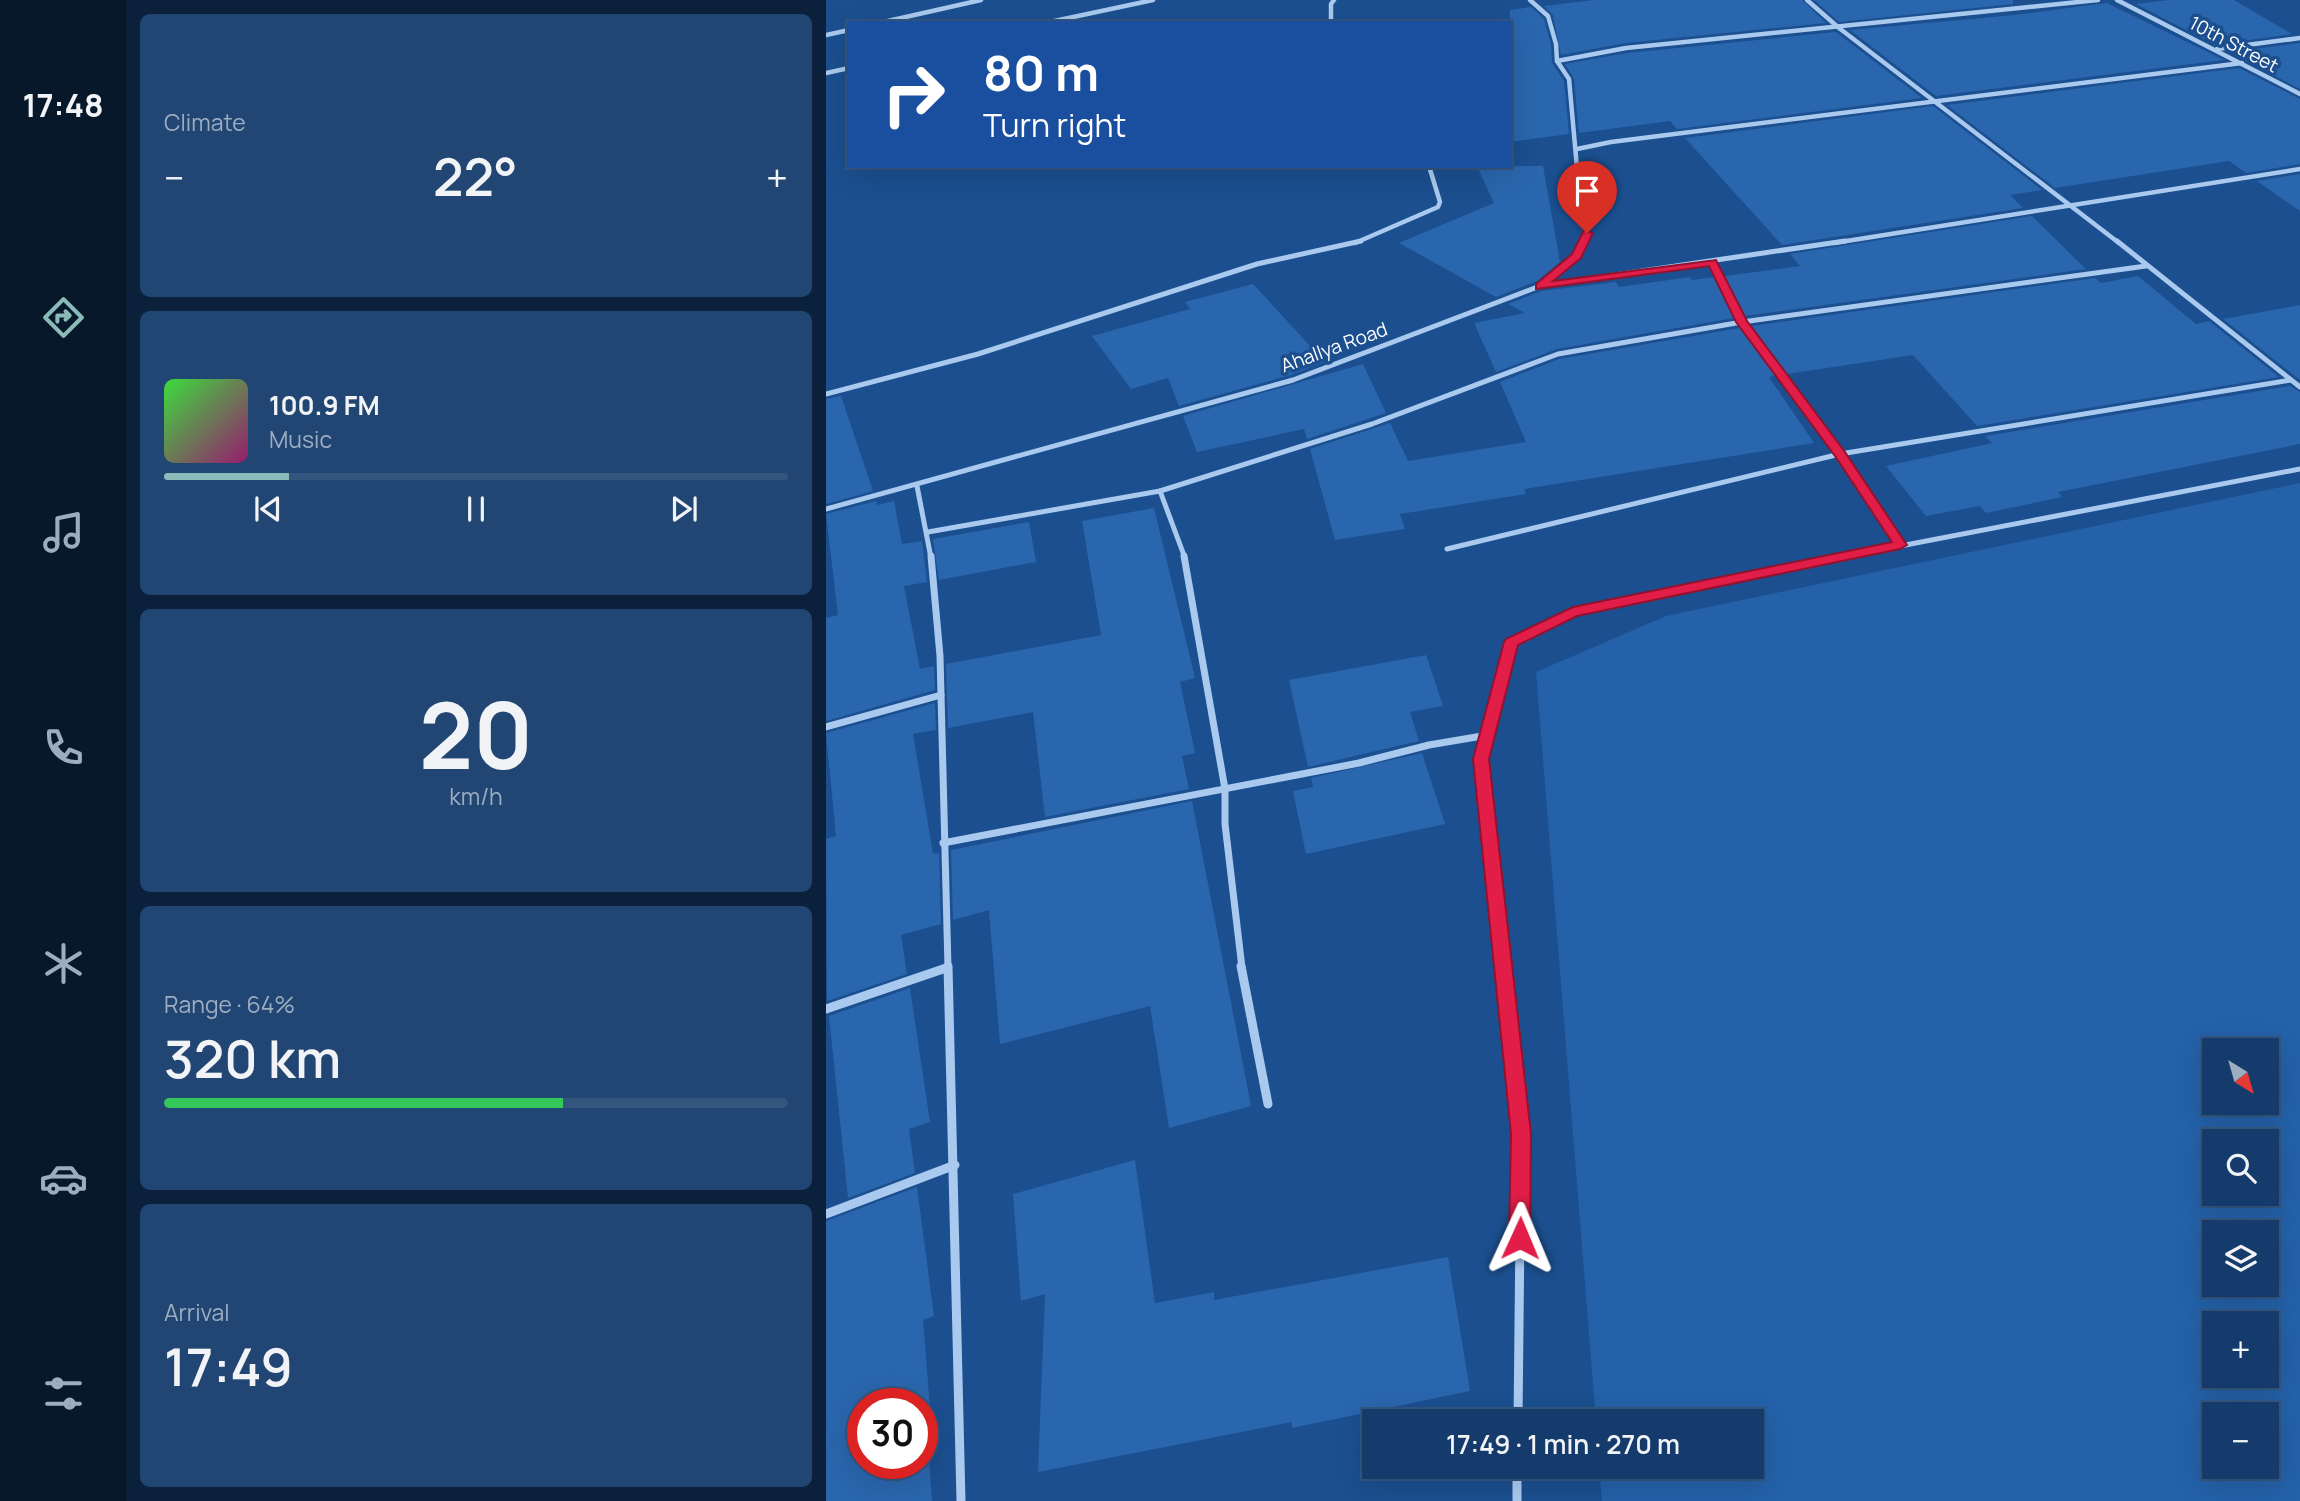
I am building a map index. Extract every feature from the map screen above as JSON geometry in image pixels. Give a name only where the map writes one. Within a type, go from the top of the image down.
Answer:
[{"type":"street","points":[[888,21],[981,0]]},
{"type":"street","points":[[1054,21],[1153,0]]},
{"type":"street","points":[[1331,21],[1331,4],[1334,0]]},
{"type":"street","name":"Ahallya Road","points":[[826,509],[1293,380],[1540,286],[1577,255],[1587,233],[1587,207],[1578,179],[1569,79],[1557,61],[1556,44],[1548,16],[1530,0]]},
{"type":"street","points":[[1807,0],[1839,29],[1886,61],[2300,387]]},
{"type":"street","points":[[1557,61],[1626,48],[1839,29],[2098,0]]},
{"type":"street","name":"10th Street","points":[[2117,0],[2300,94]]},
{"type":"street","points":[[826,35],[847,30]]},
{"type":"street","points":[[2216,49],[2300,38]]},
{"type":"street","points":[[1577,149],[1611,142],[1933,100],[2242,63]]},
{"type":"street","points":[[826,73],[847,68]]},
{"type":"street","points":[[826,394],[978,354],[1257,264],[1365,240],[1438,207],[1440,202],[1430,168]]},
{"type":"street","points":[[1540,286],[1713,262],[2300,169]]},
{"type":"street","points":[[1713,262],[1742,322],[1840,454],[1900,545]]},
{"type":"street","points":[[928,532],[1160,491],[1372,424],[1558,354],[1742,322],[2146,266]]},
{"type":"street","points":[[1447,549],[1840,454],[2291,380]]},
{"type":"street","points":[[1518,1409],[1521,1134],[1481,759],[1511,642],[1573,612],[1900,545],[2300,469]]},
{"type":"street","points":[[917,486],[928,532],[941,695],[943,843],[955,1165],[953,1210],[961,1501]]},
{"type":"street","points":[[1160,491],[1185,559],[1225,789],[1225,824],[1241,964],[1268,1104]]},
{"type":"street","points":[[826,727],[941,695]]},
{"type":"street","points":[[943,843],[1488,735]]},
{"type":"street","points":[[826,1009],[947,968]]},
{"type":"street","points":[[826,1214],[955,1165]]},
{"type":"street","points":[[1517,1479],[1517,1501]]},
{"type":"shaded area","points":[[2300,483],[2300,1501],[1602,1501],[1600,1479],[1764,1479],[1764,1409],[1595,1409],[1536,672],[1666,616]]},
{"type":"building","points":[[1594,0],[1802,0],[1826,23],[1626,43],[1561,55],[1553,15],[1544,6]]},
{"type":"building","points":[[1814,0],[2013,0],[2013,4],[1839,22]]},
{"type":"building","points":[[2169,0],[2234,0],[2292,34],[2215,45],[2136,4]]},
{"type":"building","points":[[2107,3],[2224,60],[1936,96],[1850,30],[2014,15]]},
{"type":"building","points":[[1531,7],[1544,19],[1551,45],[1552,63],[1564,81],[1569,134],[1512,142],[1510,10]]},
{"type":"building","points":[[1836,32],[1922,98],[1677,129],[1670,121],[1579,133],[1574,79],[1565,64],[1627,53]]},
{"type":"building","points":[[2300,43],[2300,89],[2229,52]]},
{"type":"building","points":[[2239,68],[2300,99],[2300,164],[2246,173],[2229,161],[2055,188],[1947,105]]},
{"type":"building","points":[[1933,106],[2042,190],[2010,195],[2023,208],[1782,245],[1685,138]]},
{"type":"building","points":[[1543,166],[1560,262],[1537,281],[1496,297],[1399,243],[1494,203],[1478,168]]},
{"type":"building","points":[[2300,174],[2300,211],[2257,181]]},
{"type":"building","points":[[2032,216],[2086,269],[1745,316],[1725,276],[1800,266],[1790,254]]},
{"type":"building","points":[[2138,276],[2196,324],[2209,321],[2279,377],[1977,426],[1913,355],[1787,374],[1752,326],[2095,278],[2101,283]]},
{"type":"building","points":[[1690,277],[1692,280],[1714,277],[1734,318],[1557,349],[1496,372],[1474,323],[1525,313],[1508,304],[1541,291],[1616,282],[1619,287]]},
{"type":"building","points":[[1253,284],[1325,362],[1291,375],[1179,406],[1168,378],[1131,389],[1092,336],[1190,309],[1185,302]]},
{"type":"building","points":[[2300,305],[2300,380],[2223,319]]},
{"type":"building","points":[[1740,328],[1775,376],[1769,377],[1814,443],[1524,489],[1526,494],[1400,514],[1405,529],[1335,540],[1310,449],[1390,423],[1408,461],[1526,442],[1500,382],[1559,359]]},
{"type":"building","points":[[1363,364],[1386,413],[1307,439],[1304,429],[1197,452],[1183,416]]},
{"type":"building","points":[[2290,386],[2300,392],[2300,444],[2058,492],[2062,497],[1986,513],[1980,506],[1926,516],[1886,466],[1992,443],[1985,436]]},
{"type":"building","points":[[841,396],[873,491],[826,504],[826,399]]},
{"type":"building","points":[[876,501],[877,505],[894,501],[902,544],[922,541],[927,582],[904,586],[920,669],[934,666],[935,690],[826,721],[826,618],[838,615],[826,514]]},
{"type":"building","points":[[1154,508],[1195,678],[1180,682],[1195,753],[1182,756],[1189,789],[1045,817],[1033,712],[948,728],[946,664],[1101,635],[1082,521]]},
{"type":"building","points":[[1029,522],[1036,562],[939,580],[933,539]]},
{"type":"building","points":[[1426,655],[1443,706],[1410,712],[1419,741],[1308,767],[1289,680]]},
{"type":"building","points":[[935,703],[936,730],[913,734],[933,854],[939,853],[941,924],[901,935],[907,974],[827,1001],[826,839],[836,836],[826,733]]},
{"type":"building","points":[[1422,753],[1445,824],[1306,854],[1293,791],[1313,787],[1311,778]]},
{"type":"building","points":[[1192,801],[1251,1106],[1169,1128],[1150,1006],[1000,1044],[989,910],[953,920],[951,850]]},
{"type":"building","points":[[910,988],[930,1122],[909,1129],[915,1173],[848,1198],[829,1016]]},
{"type":"building","points":[[1135,1160],[1155,1303],[1214,1292],[1214,1300],[1448,1257],[1470,1391],[1383,1409],[1362,1409],[1362,1413],[1292,1428],[1292,1422],[1038,1472],[1045,1294],[1021,1301],[1013,1194]]},
{"type":"building","points":[[917,1187],[934,1316],[923,1320],[928,1388],[847,1388],[847,1479],[930,1479],[932,1501],[826,1501],[826,1221]]},
{"type":"route","points":[[1520,1238],[1521,1134],[1481,759],[1511,642],[1573,612],[1900,545],[1840,454],[1742,322],[1713,262],[1540,286],[1577,255],[1587,233]]}]
